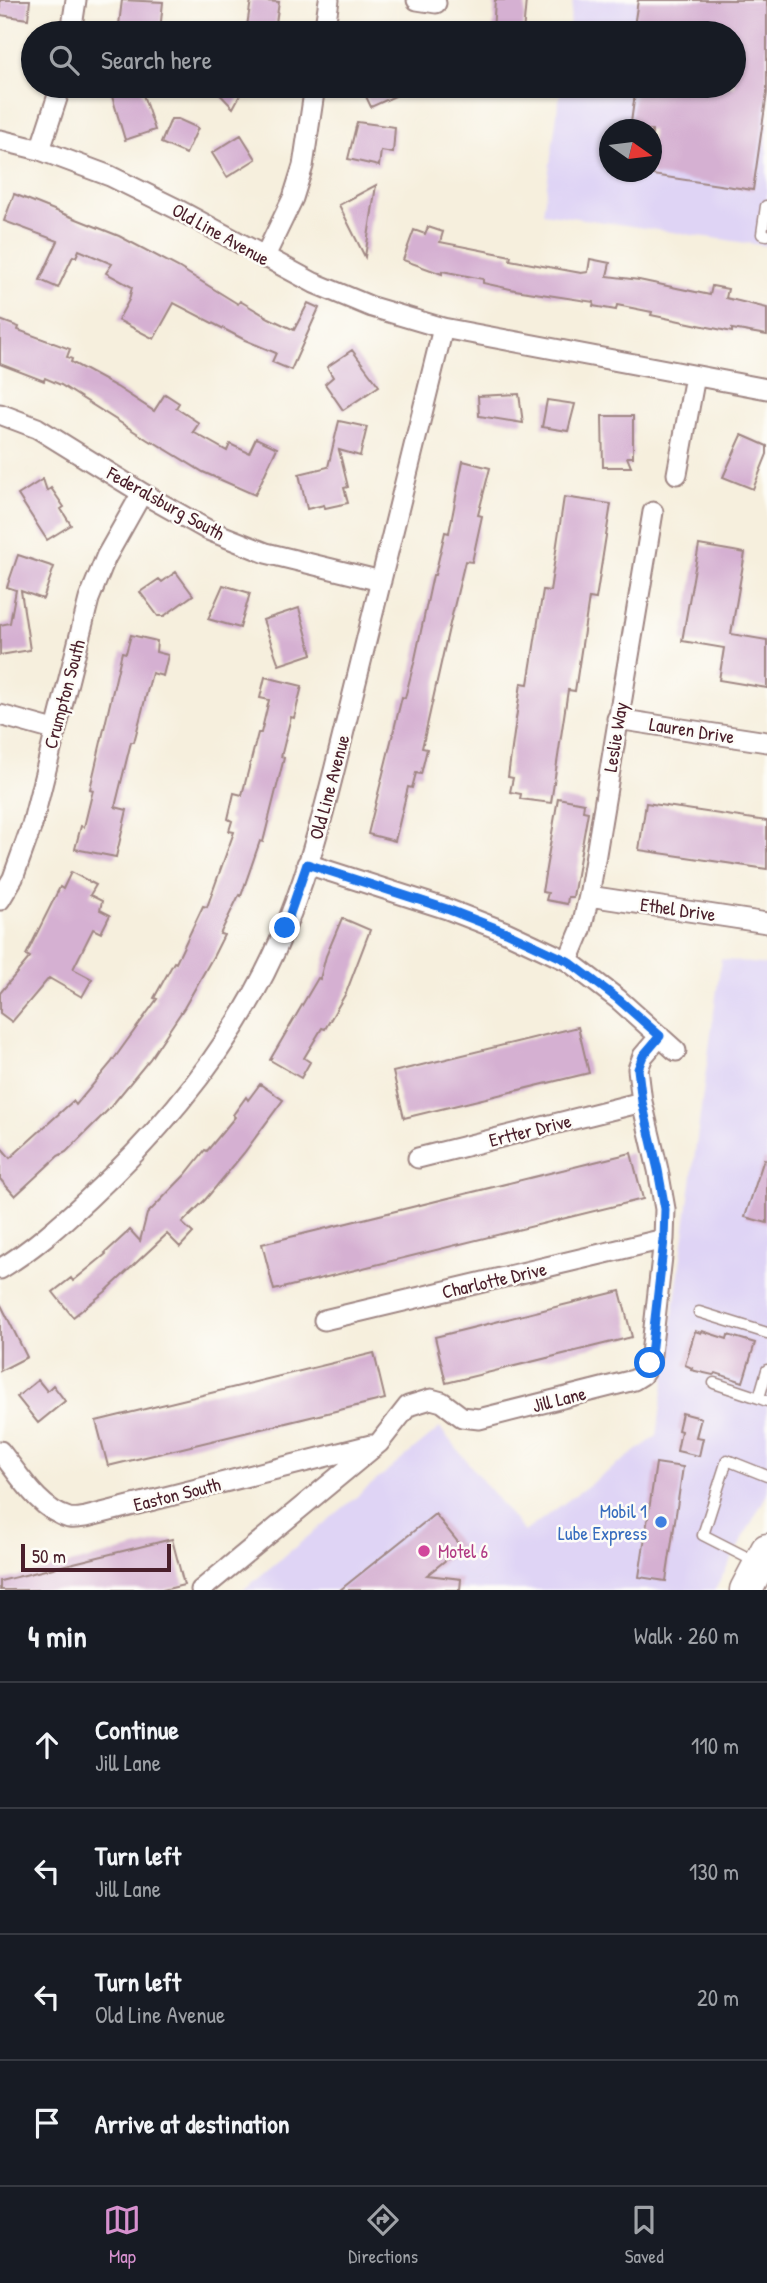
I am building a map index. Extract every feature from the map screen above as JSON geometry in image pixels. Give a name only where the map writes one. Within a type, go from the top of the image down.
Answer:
[{"type":"street","points":[[73,21],[76,0]]},
{"type":"street","points":[[326,21],[329,0]]},
{"type":"street","points":[[40,150],[57,98]]},
{"type":"street","points":[[264,258],[293,198],[303,166],[313,98]]},
{"type":"street","name":"Old Line Avenue","points":[[0,140],[40,150],[110,176],[175,208],[314,284],[361,302],[443,328],[767,389]]},
{"type":"street","name":"Old Line Avenue","points":[[0,1269],[65,1221],[122,1167],[178,1104],[217,1052],[256,988],[285,928],[332,778],[443,328]]},
{"type":"street","points":[[677,474],[695,376]]},
{"type":"street","name":"Federalsburg South","points":[[0,414],[37,428],[208,530],[266,554],[381,581]]},
{"type":"street","name":"Crumpton South","points":[[0,900],[13,878],[32,825],[89,599],[106,557],[142,493]]},
{"type":"street","name":"Leslie Way","points":[[568,961],[581,930],[589,896],[653,512]]},
{"type":"street","points":[[0,715],[54,730]]},
{"type":"street","name":"Lauren Drive","points":[[617,719],[767,742]]},
{"type":"street","points":[[307,864],[447,909],[506,932],[568,961],[618,999],[676,1051]]},
{"type":"street","name":"Ethel Drive","points":[[589,896],[767,923]]},
{"type":"street","name":"Jill Lane","points":[[201,1590],[379,1443],[408,1406],[418,1401],[431,1399],[442,1402],[463,1417],[479,1419],[634,1380],[642,1375],[650,1363],[665,1209],[642,1102],[638,1069],[643,1056],[660,1036]]},
{"type":"street","name":"Ertter Drive","points":[[418,1158],[642,1102]]},
{"type":"street","name":"Charlotte Drive","points":[[324,1320],[664,1240]]},
{"type":"street","name":"Easton South","points":[[0,1451],[36,1495],[52,1510],[70,1518],[86,1517],[379,1443]]},
{"type":"lane","points":[[766,206],[762,234],[767,235]]},
{"type":"lane","points":[[699,1312],[767,1333]]},
{"type":"lane","points":[[714,1383],[763,1399],[767,1370]]},
{"type":"lane","points":[[758,1568],[703,1535],[727,1460],[767,1476]]},
{"type":"shaded area","points":[[573,0],[767,0],[767,246],[543,213],[559,98],[746,98],[746,21],[570,21]]},
{"type":"shaded area","points":[[721,959],[767,965],[767,1494],[715,1590],[243,1590],[440,1428],[524,1532],[657,1436]]},
{"type":"building","points":[[0,0],[30,0],[28,19],[0,15]]},
{"type":"building","points":[[122,0],[163,2],[161,21],[119,21]]},
{"type":"building","points":[[251,0],[279,2],[276,21],[248,21]]},
{"type":"building","points":[[495,0],[526,0],[524,21],[494,21]]},
{"type":"building","points":[[638,0],[767,0],[767,93],[753,190],[662,176],[662,119],[632,119],[634,98],[746,98],[746,21],[635,21]]},
{"type":"building","points":[[113,98],[144,98],[155,130],[125,140]]},
{"type":"building","points":[[223,98],[238,98],[233,108]]},
{"type":"building","points":[[367,98],[391,98],[371,107]]},
{"type":"building","points":[[171,119],[178,119],[198,128],[186,154],[161,143]]},
{"type":"building","points":[[357,122],[395,127],[393,153],[381,151],[379,166],[348,159]]},
{"type":"building","points":[[241,135],[256,159],[227,177],[212,153]]},
{"type":"building","points":[[376,185],[373,205],[365,257],[339,205]]},
{"type":"building","points":[[14,194],[119,236],[178,267],[238,304],[240,301],[294,330],[308,303],[319,308],[291,370],[272,362],[276,353],[174,303],[154,339],[118,320],[129,300],[132,287],[106,273],[112,264],[79,250],[76,257],[73,256],[58,288],[40,280],[58,241],[4,221]]},
{"type":"building","points":[[428,227],[443,232],[440,242],[511,256],[510,260],[581,273],[588,272],[590,259],[610,263],[607,276],[710,295],[712,286],[728,289],[726,298],[767,308],[767,335],[732,329],[732,332],[617,305],[616,310],[593,306],[594,302],[515,290],[483,283],[483,279],[442,271],[442,274],[403,260],[414,230],[425,234]]},
{"type":"building","points":[[0,320],[19,327],[18,330],[70,349],[67,357],[72,359],[71,362],[154,411],[165,394],[179,403],[176,408],[199,423],[193,432],[227,451],[230,444],[249,453],[256,438],[277,448],[255,495],[203,472],[61,385],[0,364]]},
{"type":"building","points":[[352,350],[379,386],[343,410],[325,384],[333,377],[327,367]]},
{"type":"building","points":[[519,394],[523,423],[479,416],[478,396]]},
{"type":"building","points":[[547,400],[575,404],[568,431],[542,427]]},
{"type":"building","points":[[602,416],[633,416],[633,457],[627,457],[631,467],[603,467]]},
{"type":"building","points":[[339,421],[367,427],[360,456],[339,450],[348,487],[344,488],[348,503],[307,509],[299,474],[328,467]]},
{"type":"building","points":[[742,435],[767,446],[767,454],[753,489],[723,477]]},
{"type":"building","points":[[463,461],[490,468],[478,515],[482,516],[472,562],[465,561],[448,632],[422,748],[427,749],[421,774],[416,773],[412,788],[408,787],[395,841],[368,834],[402,697],[405,698],[415,659],[433,575],[445,532],[449,533]]},
{"type":"building","points":[[43,479],[47,491],[51,488],[64,507],[61,509],[71,525],[47,540],[18,495]]},
{"type":"building","points":[[564,497],[611,504],[596,599],[589,598],[575,691],[568,690],[551,803],[520,799],[521,794],[510,792],[513,778],[508,777],[521,683],[528,684],[543,590],[550,591]]},
{"type":"building","points":[[699,545],[745,553],[731,634],[767,640],[767,688],[719,680],[724,648],[682,641]]},
{"type":"building","points":[[18,555],[54,567],[43,599],[21,591],[30,650],[0,655],[0,625],[10,623],[16,590],[7,587]]},
{"type":"building","points":[[176,572],[193,595],[164,616],[158,616],[140,592],[159,579],[162,582]]},
{"type":"building","points":[[223,585],[250,593],[240,628],[208,619]]},
{"type":"building","points":[[299,608],[312,654],[279,665],[263,620]]},
{"type":"building","points":[[131,635],[157,641],[156,652],[168,655],[163,676],[152,673],[134,742],[131,742],[115,807],[127,810],[116,857],[75,849],[81,826],[84,827],[93,790],[90,789],[122,652],[126,653]]},
{"type":"building","points":[[265,677],[302,686],[281,757],[284,758],[263,842],[260,841],[241,896],[239,895],[220,934],[224,935],[184,1008],[150,1059],[109,1109],[66,1152],[58,1156],[15,1196],[0,1179],[0,1146],[10,1158],[73,1101],[76,1105],[111,1063],[157,999],[154,998],[174,962],[176,963],[203,906],[207,907],[234,832],[229,831],[232,821],[228,819],[234,793],[242,795],[258,733],[261,733],[269,700],[260,698]]},
{"type":"building","points":[[558,798],[584,803],[583,811],[588,812],[573,897],[568,897],[567,904],[546,900],[548,893],[542,892]]},
{"type":"building","points":[[646,803],[767,821],[767,869],[639,850]]},
{"type":"building","points":[[71,872],[96,885],[90,895],[102,901],[100,910],[110,915],[101,933],[93,929],[73,969],[92,979],[82,997],[49,978],[12,1022],[0,1013],[0,993],[30,957],[26,955],[60,887],[63,889]]},
{"type":"building","points":[[342,918],[370,930],[346,993],[304,1058],[310,1062],[301,1078],[270,1060],[318,978],[320,979],[326,956]]},
{"type":"building","points":[[578,1027],[589,1073],[404,1118],[393,1072]]},
{"type":"building","points":[[260,1084],[283,1100],[244,1153],[182,1223],[193,1233],[180,1247],[167,1234],[105,1292],[73,1317],[53,1292],[71,1278],[73,1281],[130,1230],[140,1241],[147,1214],[205,1150],[207,1151],[235,1117],[233,1115],[246,1097],[248,1100]]},
{"type":"building","points":[[631,1153],[643,1199],[274,1290],[262,1244]]},
{"type":"building","points":[[764,1159],[767,1160],[767,1223],[745,1217]]},
{"type":"building","points":[[620,1291],[632,1337],[446,1383],[435,1337]]},
{"type":"building","points":[[0,1303],[27,1357],[0,1371]]},
{"type":"building","points":[[695,1331],[727,1339],[728,1335],[755,1343],[743,1382],[716,1373],[713,1375],[691,1370],[692,1368],[685,1365]]},
{"type":"building","points":[[374,1353],[385,1399],[108,1466],[96,1421]]},
{"type":"building","points":[[38,1380],[47,1391],[53,1385],[65,1401],[38,1423],[17,1397]]},
{"type":"building","points":[[682,1413],[701,1418],[696,1437],[703,1438],[699,1456],[677,1451]]},
{"type":"building","name":"Mobil 1 Lube Express","points":[[656,1463],[683,1467],[666,1581],[639,1577]]},
{"type":"building","name":"Motel 6","points":[[435,1514],[462,1547],[427,1575],[461,1579],[460,1590],[340,1590]]},
{"type":"building","points":[[172,1539],[184,1585],[163,1590],[0,1590],[0,1581]]},
{"type":"place","name":"Mobil 1 Lube Express","points":[[661,1522]]},
{"type":"place","name":"Motel 6","points":[[424,1551]]},
{"type":"route","points":[[285,928],[307,864],[447,909],[506,932],[568,961],[618,999],[660,1036],[643,1056],[638,1069],[642,1102],[665,1209],[650,1363]]}]
